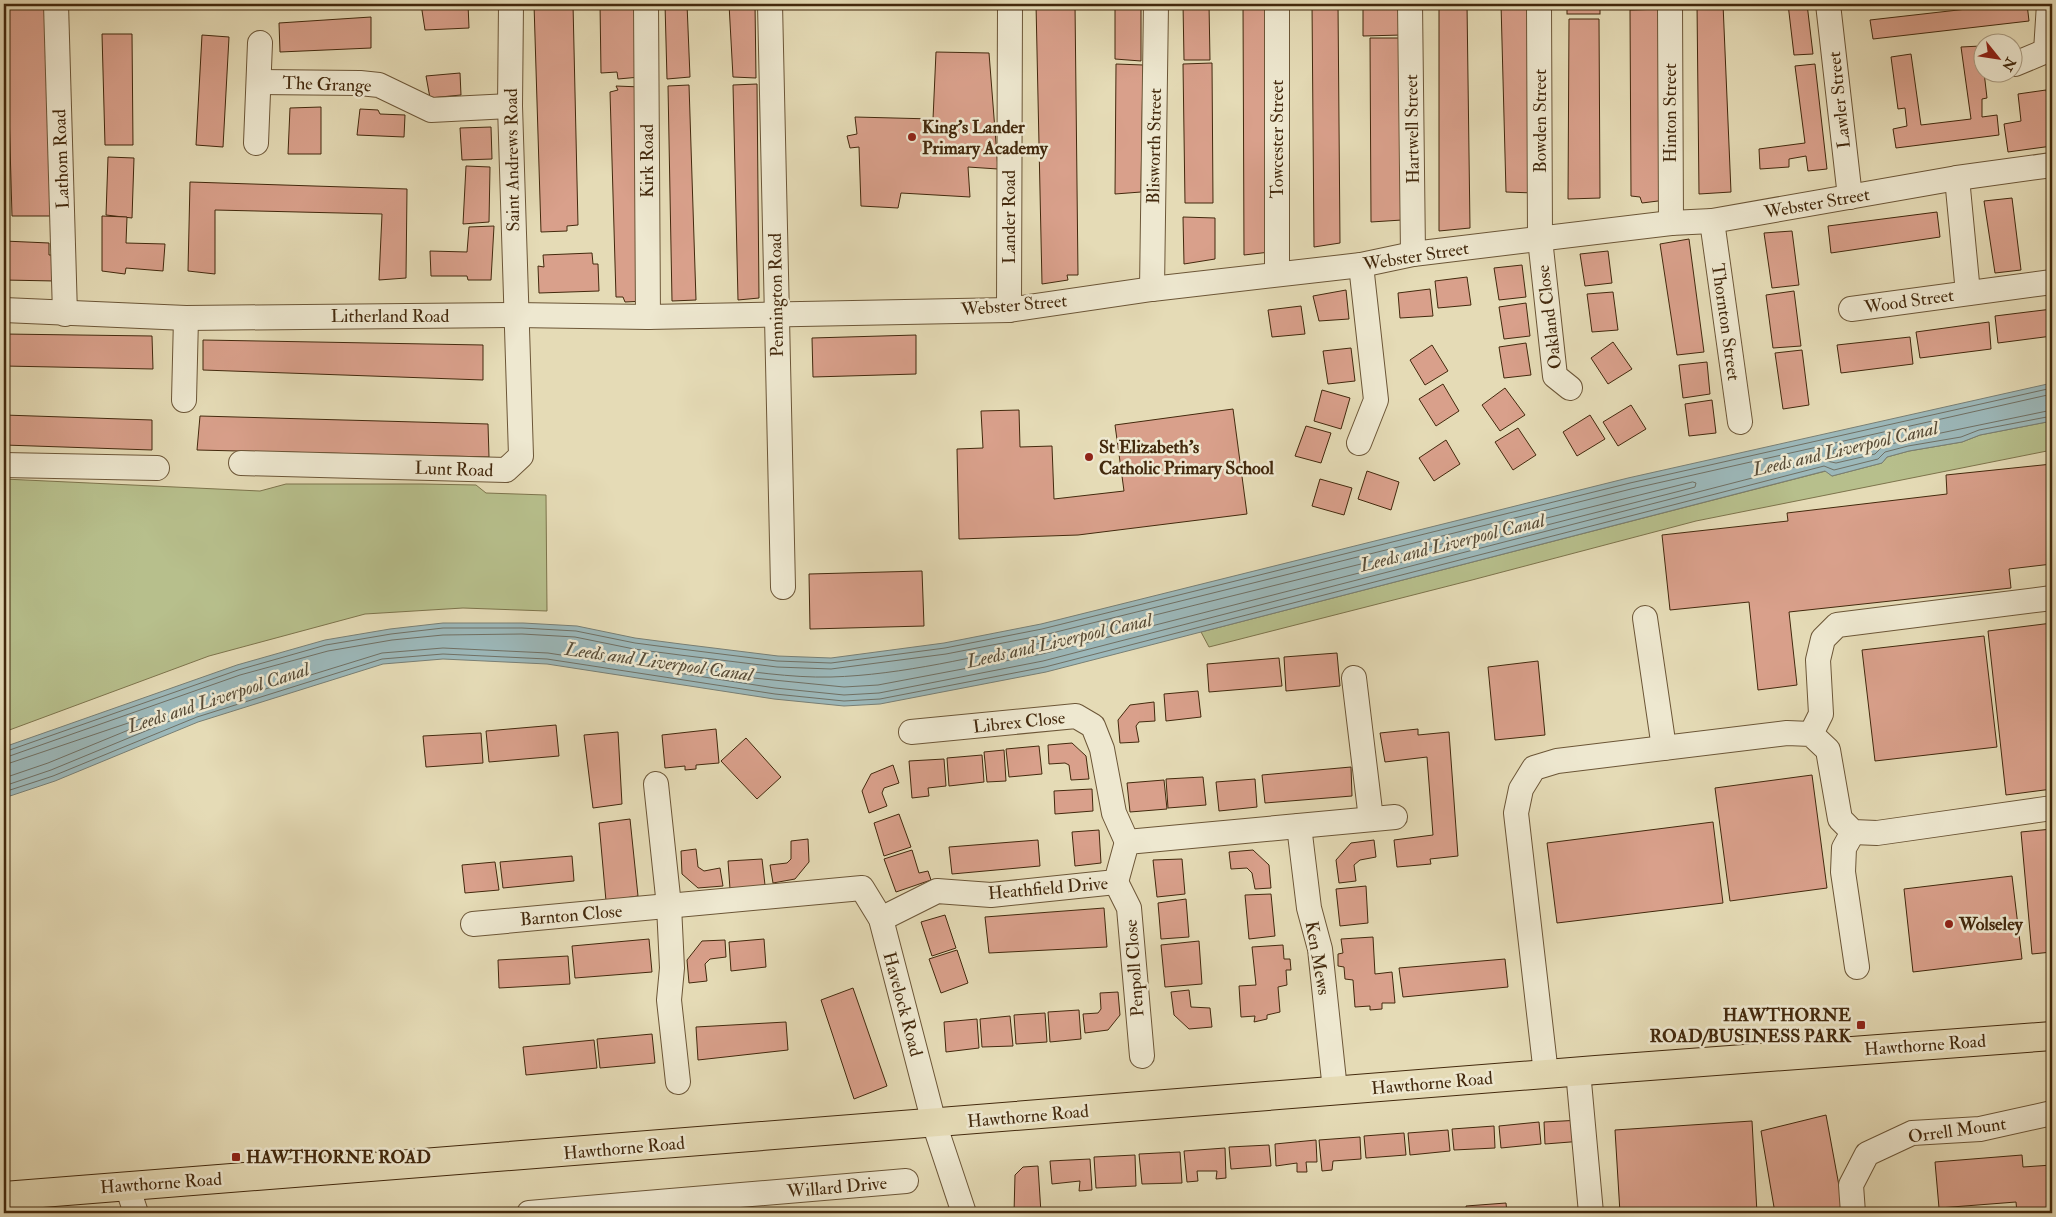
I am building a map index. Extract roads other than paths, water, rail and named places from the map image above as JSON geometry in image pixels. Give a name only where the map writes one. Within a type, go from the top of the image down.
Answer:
[{"type":"main road","name":"Hawthorne Road","points":[[4,1196],[1578,1071],[2052,1036]]},
{"type":"street","name":"Lathom Road","points":[[56,4],[66,314]]},
{"type":"street","name":"Saint Andrews Road","points":[[511,4],[510,106],[516,315]]},
{"type":"street","name":"Kirk Road","points":[[646,4],[648,318]]},
{"type":"street","name":"Pennington Road","points":[[770,4],[783,587]]},
{"type":"street","name":"Lander Road","points":[[1009,310],[1010,4]]},
{"type":"street","name":"Blisworth Street","points":[[1152,289],[1156,4]]},
{"type":"street","name":"Towcester Street","points":[[1277,4],[1277,274]]},
{"type":"street","name":"Hartwell Street","points":[[1410,4],[1413,254]]},
{"type":"street","name":"Bowden Street","points":[[1539,4],[1540,239]]},
{"type":"street","name":"Hinton Street","points":[[1670,4],[1671,223]]},
{"type":"street","name":"Lawler Street","points":[[1828,4],[1850,197]]},
{"type":"street","points":[[2024,60],[2046,51],[2049,4]]},
{"type":"street","name":"The Grange","points":[[256,143],[260,43]]},
{"type":"street","name":"The Grange","points":[[259,82],[360,83],[379,85],[431,110],[510,106]]},
{"type":"street","name":"Webster Street","points":[[776,314],[1009,310],[1152,289],[1361,264],[1413,254],[1671,223],[1712,221],[1957,178],[2052,165]]},
{"type":"street","name":"Wood Street","points":[[1957,178],[1968,293]]},
{"type":"street","name":"Thornton Street","points":[[1712,221],[1740,422]]},
{"type":"street","name":"Oakland Close","points":[[1540,239],[1555,376],[1570,388]]},
{"type":"street","points":[[1359,443],[1376,400],[1361,264]]},
{"type":"street","name":"Wood Street","points":[[1851,309],[2052,282]]},
{"type":"street","name":"Litherland Road","points":[[4,310],[186,318],[516,315],[648,318],[776,314]]},
{"type":"street","name":"Lunt Road","points":[[241,463],[506,470],[520,456],[516,315]]},
{"type":"street","points":[[184,400],[186,318]]},
{"type":"street","points":[[4,465],[157,468]]},
{"type":"street","points":[[1812,734],[1821,714],[1818,660],[1823,639],[1837,625],[2052,598]]},
{"type":"street","points":[[1645,618],[1664,748]]},
{"type":"street","points":[[1354,678],[1371,819]]},
{"type":"street","name":"Librex Close","points":[[912,732],[1076,716],[1094,726],[1102,749],[1114,813],[1127,842]]},
{"type":"street","points":[[1546,1074],[1516,813],[1521,790],[1534,768],[1549,763],[1664,748],[1787,733],[1812,734],[1828,750],[1840,819],[1853,832],[1877,833],[2052,808]]},
{"type":"street","points":[[656,784],[669,906],[672,968],[669,1000],[678,1082]]},
{"type":"street","points":[[1127,842],[1395,817]]},
{"type":"street","name":"Ken Mews","points":[[1299,826],[1309,908],[1320,949],[1335,1090]]},
{"type":"street","points":[[1853,832],[1844,848],[1843,872],[1857,967]]},
{"type":"street","name":"Heathfield Drive","points":[[880,918],[937,891],[991,895],[1116,882],[1127,842]]},
{"type":"street","name":"Penpoll Close","points":[[1116,882],[1129,908],[1142,1056]]},
{"type":"street","name":"Barnton Close","points":[[473,924],[862,888]]},
{"type":"street","name":"Havelock Road","points":[[862,888],[880,918],[934,1123],[964,1213]]},
{"type":"street","points":[[1578,1071],[1591,1213]]},
{"type":"street","name":"Orrell Mount","points":[[1853,1213],[1851,1186],[1867,1154],[1912,1133],[1980,1129],[2052,1113]]},
{"type":"street","name":"Willard Drive","points":[[529,1213],[906,1181]]},
{"type":"street","points":[[126,1186],[136,1213]]},
{"type":"water","name":"Leeds and Liverpool Canal","points":[[2052,383],[2052,421],[1980,435],[1962,442],[1909,451],[1887,457],[1882,463],[1832,476],[1825,471],[1046,672],[880,704],[844,706],[774,699],[547,664],[443,659],[383,664],[198,722],[55,781],[4,798],[4,747],[237,665],[325,640],[390,629],[443,623],[523,623],[577,626],[635,638],[778,656],[831,658],[944,643],[1041,624],[1628,478]]},
{"type":"place","name":"King's Lander Primary Academy","points":[[912,137]]},
{"type":"place","name":"St Elizabeth's Catholic Primary School","points":[[1089,457]]},
{"type":"place","name":"Wolseley","points":[[1949,924]]},
{"type":"place","name":"HAWTHORNE ROAD/BUSINESS PARK","points":[[1861,1025]]},
{"type":"place","name":"HAWTHORNE ROAD","points":[[236,1157]]}]
